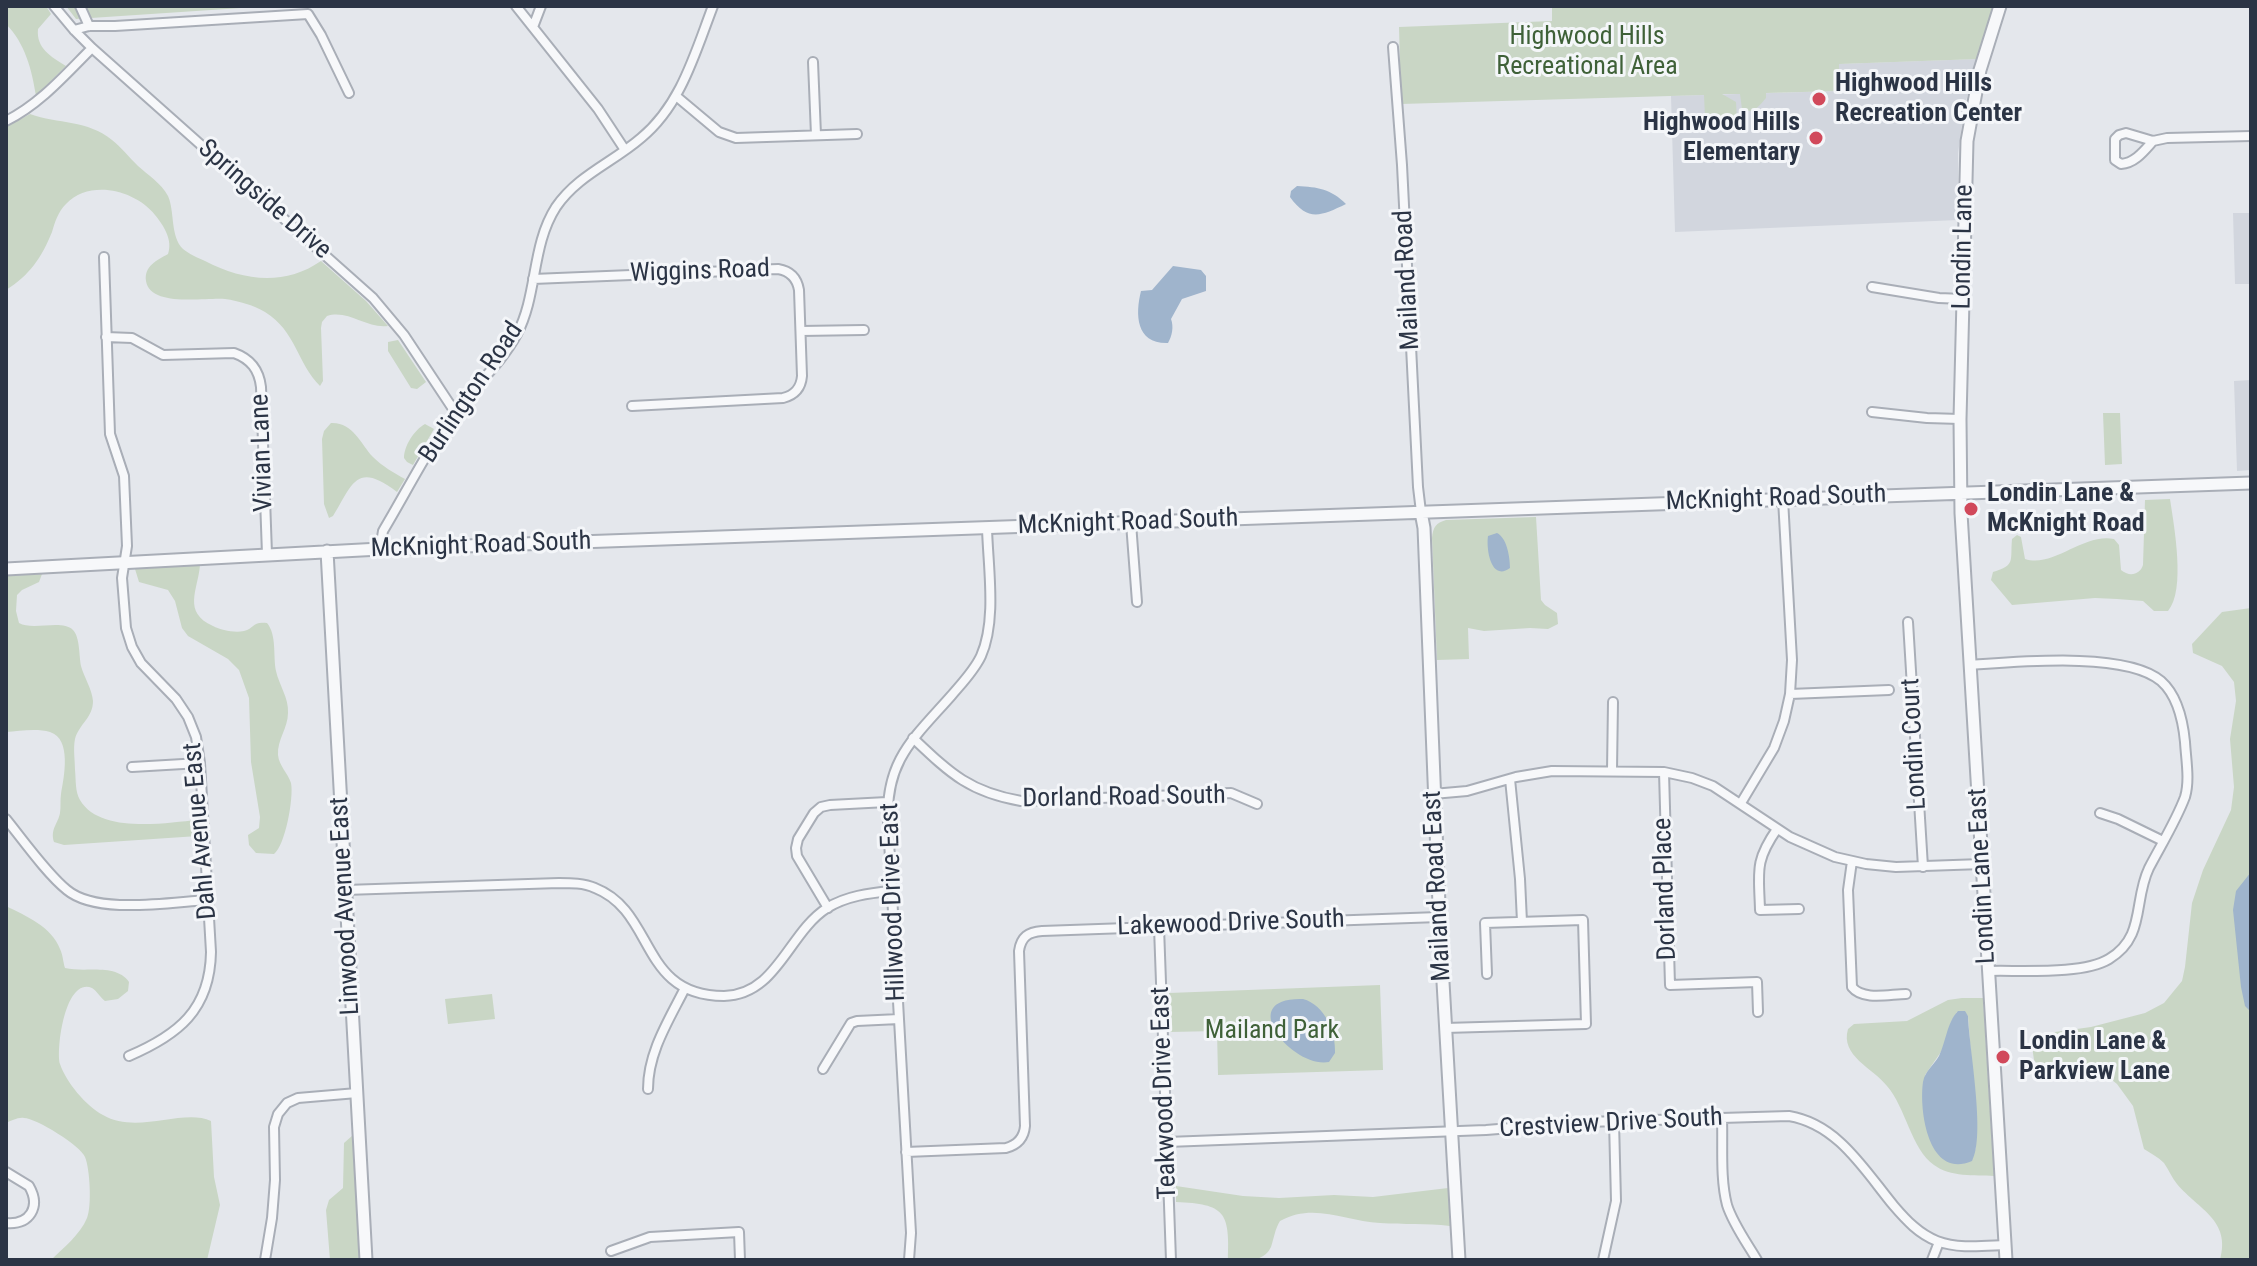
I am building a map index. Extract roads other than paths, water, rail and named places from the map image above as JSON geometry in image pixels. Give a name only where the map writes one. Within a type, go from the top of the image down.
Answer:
[{"type":"street","name":"Springside Drive","points":[[54,6],[92,48],[373,298],[404,335],[455,412]]},
{"type":"street","points":[[80,6],[89,26]]},
{"type":"street","points":[[516,6],[598,109],[625,150]]},
{"type":"street","points":[[533,27],[541,6]]},
{"type":"street","name":"Burlington Road","points":[[380,549],[383,531],[455,412],[508,350],[523,320],[545,228],[565,194],[582,178],[642,137],[658,121],[687,75],[713,6]]},
{"type":"street","name":"Londin Lane","points":[[1961,493],[1967,141],[1977,82],[2000,6]]},
{"type":"street","points":[[74,30],[89,26],[308,14],[349,93]]},
{"type":"street","name":"Mailand Road","points":[[1393,47],[1421,512]]},
{"type":"street","points":[[6,121],[35,104],[92,48]]},
{"type":"street","points":[[813,62],[816,135]]},
{"type":"street","points":[[676,96],[711,126],[728,136],[857,134]]},
{"type":"street","points":[[2153,141],[2129,163],[2121,164],[2115,160],[2115,142],[2119,135],[2132,134],[2153,141],[2251,136]]},
{"type":"street","name":"Dahl Avenue East","points":[[104,257],[111,437],[124,474],[127,546],[122,578],[124,615],[132,647],[145,668],[171,693],[184,711],[196,737],[208,900],[210,965],[200,999],[172,1034],[129,1056]]},
{"type":"street","name":"Wiggins Road","points":[[533,279],[784,270],[795,277],[801,331],[801,383],[794,394],[788,397],[632,406]]},
{"type":"street","points":[[1872,287],[1963,299]]},
{"type":"street","points":[[801,331],[864,330]]},
{"type":"street","name":"Vivian Lane","points":[[106,337],[132,338],[163,355],[234,353],[254,366],[261,384],[267,554]]},
{"type":"street","points":[[1872,412],[1960,419]]},
{"type":"street","name":"McKnight Road South","points":[[6,569],[327,551],[2251,483]]},
{"type":"street","name":"Londin Lane East","points":[[1961,493],[2006,1260]]},
{"type":"street","points":[[1741,803],[1774,748],[1790,694],[1792,660],[1783,499]]},
{"type":"street","name":"Mailand Road East","points":[[1421,512],[1439,917],[1459,1260]]},
{"type":"street","points":[[1131,523],[1137,602]]},
{"type":"street","name":"Hillwood Drive East","points":[[909,1260],[911,1241],[887,802],[896,765],[913,738],[967,677],[983,649],[990,617],[987,528]]},
{"type":"street","name":"Linwood Avenue East","points":[[327,551],[366,1260]]},
{"type":"street","name":"Londin Court","points":[[1908,622],[1923,867]]},
{"type":"street","points":[[1970,665],[2059,660],[2126,666],[2145,671],[2164,684],[2176,701],[2182,723],[2188,779],[2183,800],[2143,884],[2135,929],[2116,954],[2103,963],[2084,968],[1988,971]]},
{"type":"street","points":[[1790,694],[1889,690]]},
{"type":"street","points":[[1612,770],[1613,702]]},
{"type":"street","name":"Dorland Road South","points":[[913,738],[963,781],[977,789],[1021,801],[1231,793],[1257,804]]},
{"type":"street","points":[[132,767],[200,763]]},
{"type":"street","points":[[1433,794],[1467,791],[1552,771],[1664,772],[1706,783],[1815,850],[1852,861],[1882,867],[1982,864]]},
{"type":"street","name":"Dorland Place","points":[[1664,772],[1670,985],[1757,982],[1758,1012]]},
{"type":"street","points":[[1510,779],[1522,922]]},
{"type":"street","points":[[828,908],[797,856],[798,839],[821,807],[887,802]]},
{"type":"street","points":[[2100,813],[2163,841]]},
{"type":"street","points":[[6,819],[64,888],[87,902],[109,905],[208,900]]},
{"type":"street","points":[[1777,829],[1760,860],[1760,910],[1799,909]]},
{"type":"street","points":[[1852,861],[1848,890],[1852,987],[1862,995],[1906,994]]},
{"type":"street","points":[[345,890],[559,883],[594,887],[618,902],[670,978],[699,993],[723,996],[746,992],[757,986],[780,964],[811,922],[828,908],[850,899],[891,891]]},
{"type":"street","name":"Lakewood Drive South","points":[[906,1152],[1006,1148],[1024,1135],[1019,951],[1024,937],[1033,932],[1439,917]]},
{"type":"street","points":[[1445,1028],[1586,1024],[1583,920],[1485,923],[1487,974]]},
{"type":"street","name":"Teakwood Drive East","points":[[1159,927],[1171,1260]]},
{"type":"street","points":[[648,1089],[654,1053],[685,988]]},
{"type":"street","points":[[823,1069],[851,1023],[899,1019]]},
{"type":"street","points":[[265,1260],[272,1218],[274,1127],[278,1114],[287,1103],[298,1098],[357,1093]]},
{"type":"street","name":"Crestview Drive South","points":[[1167,1142],[1789,1116],[1822,1127],[1841,1143],[1907,1220],[1922,1233],[1939,1242],[1964,1246],[2005,1245]]},
{"type":"street","points":[[1722,1118],[1727,1204],[1757,1260]]},
{"type":"street","points":[[1603,1260],[1616,1201],[1614,1121]]},
{"type":"street","points":[[6,1172],[29,1186],[34,1195],[34,1204],[23,1221],[6,1223]]},
{"type":"street","points":[[611,1251],[650,1237],[739,1232],[740,1260]]},
{"type":"street","points":[[1932,1260],[1939,1242]]},
{"type":"water","points":[[1297,186],[1324,190],[1346,204],[1322,214],[1309,213],[1290,197]]},
{"type":"water","points":[[1173,266],[1201,270],[1206,276],[1206,291],[1182,299],[1171,319],[1172,331],[1168,343],[1157,342],[1149,339],[1140,326],[1138,309],[1141,291],[1152,290]]},
{"type":"water","points":[[1497,533],[1506,543],[1509,553],[1510,568],[1504,571],[1494,567],[1489,556],[1488,536]]},
{"type":"water","points":[[2251,872],[2251,1012],[2245,1006],[2241,987],[2233,910],[2236,891]]},
{"type":"water","points":[[1303,999],[1317,1007],[1328,1020],[1335,1053],[1329,1062],[1315,1061],[1286,1045],[1271,1020],[1272,1009],[1283,1001]]},
{"type":"water","points":[[1958,1011],[1965,1011],[1968,1016],[1977,1132],[1972,1161],[1957,1164],[1945,1161],[1936,1152],[1925,1124],[1922,1094],[1924,1078],[1939,1056],[1951,1021]]},
{"type":"place","name":"Highwood Hills Recreation Center","points":[[1819,99]]},
{"type":"place","name":"Highwood Hills Elementary","points":[[1816,138]]},
{"type":"place","name":"Londin Lane & McKnight Road","points":[[1971,509]]},
{"type":"place","name":"Londin Lane & Parkview Lane","points":[[2003,1057]]},
{"type":"park label","name":"Highwood Hills Recreational Area","points":[[1587,52]]},
{"type":"park label","name":"Mailand Park","points":[[1272,1031]]}]
